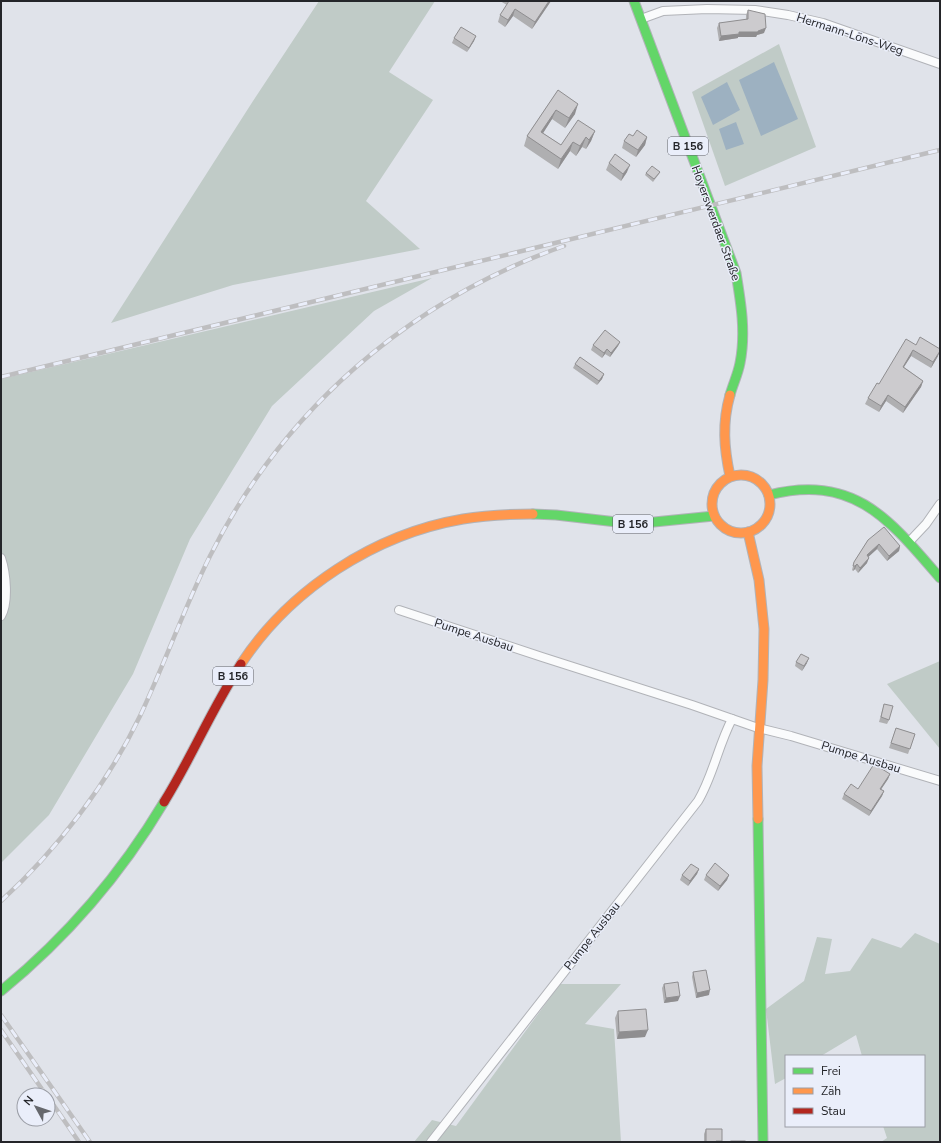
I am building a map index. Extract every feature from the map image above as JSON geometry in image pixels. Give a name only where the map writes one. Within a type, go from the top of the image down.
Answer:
[{"type":"main road","name":"Hoyerswerdaer Straße","points":[[634,1],[736,273],[743,313],[743,338],[740,362],[726,409],[723,433],[726,460],[730,476]]},
{"type":"main road","points":[[742,475],[753,478],[763,486],[769,496],[769,511],[764,522],[756,529],[748,532],[737,533],[726,530],[720,525],[714,516],[712,499],[722,482],[730,476],[742,475]]},
{"type":"main road","points":[[769,496],[791,490],[832,491],[854,498],[879,513],[909,542],[940,578]]},
{"type":"main road","name":"B 156","points":[[1,991],[16,980],[53,944],[86,910],[116,874],[173,788],[225,689],[273,622],[303,595],[344,565],[367,552],[397,539],[436,526],[470,518],[508,514],[552,514],[638,524],[714,516]]},
{"type":"main road","points":[[748,532],[761,587],[764,629],[763,682],[758,728],[757,766],[763,1142]]},
{"type":"street","name":"Hermann-Löns-Weg","points":[[641,19],[663,11],[707,9],[755,10],[788,15],[823,23],[940,64]]},
{"type":"street","points":[[909,542],[926,524],[940,504]]},
{"type":"street","points":[[1,558],[6,591],[3,613],[1,616]]},
{"type":"street","name":"Pumpe Ausbau","points":[[399,610],[692,704],[758,728],[940,781]]},
{"type":"street","name":"Pumpe Ausbau","points":[[431,1142],[698,801],[705,789],[725,733],[732,719]]},
{"type":"shaded area","points":[[319,1],[435,1],[389,72],[433,100],[366,201],[420,249],[233,285],[111,323],[253,101]]},
{"type":"shaded area","points":[[779,44],[816,147],[725,186],[692,92]]},
{"type":"shaded area","points":[[432,278],[374,311],[272,406],[190,539],[133,674],[49,815],[1,863],[1,379]]},
{"type":"shaded area","points":[[940,661],[940,749],[887,684]]},
{"type":"shaded area","points":[[915,933],[940,944],[940,1142],[881,1142],[887,1138],[883,1127],[925,1127],[925,1055],[862,1055],[856,1035],[823,1055],[785,1055],[785,1079],[775,1084],[766,1009],[804,981],[817,937],[832,939],[825,974],[850,971],[872,938],[901,948]]},
{"type":"shaded area","points":[[560,984],[621,984],[585,1024],[614,1029],[621,1142],[414,1142],[432,1120],[456,1126]]},
{"type":"water","points":[[774,62],[798,119],[761,136],[739,80]]},
{"type":"water","points":[[727,82],[740,110],[713,125],[701,97]]},
{"type":"water","points":[[736,122],[744,144],[726,150],[719,129]]},
{"type":"building","points":[[509,1],[549,1],[535,22],[515,9],[508,20],[500,15]]},
{"type":"building","points":[[748,10],[765,14],[766,28],[758,32],[739,32],[739,34],[721,36],[719,23],[748,19]]},
{"type":"building","points":[[461,27],[476,36],[469,48],[454,38]]},
{"type":"building","points":[[558,90],[578,104],[569,118],[556,110],[541,132],[561,145],[578,120],[595,131],[589,140],[586,137],[580,146],[573,142],[561,159],[527,136]]},
{"type":"building","points":[[637,130],[647,137],[638,150],[624,141],[629,134],[633,136]]},
{"type":"building","points":[[615,154],[630,165],[623,174],[609,163]]},
{"type":"building","points":[[652,166],[660,172],[654,179],[646,173]]},
{"type":"building","points":[[605,330],[620,342],[611,353],[607,349],[604,353],[593,345]]},
{"type":"building","points":[[920,337],[940,349],[940,351],[933,362],[913,350],[903,367],[923,381],[905,407],[888,395],[881,406],[868,398],[877,383],[879,384],[906,339],[916,345]]},
{"type":"building","points":[[580,357],[604,374],[599,381],[575,364]]},
{"type":"building","points":[[884,527],[900,546],[889,556],[879,544],[867,555],[869,558],[860,568],[857,564],[853,566],[868,540]]},
{"type":"building","points":[[801,654],[809,658],[804,666],[796,662]]},
{"type":"building","points":[[884,704],[893,706],[889,720],[881,717]]},
{"type":"building","points":[[896,728],[915,734],[910,749],[891,743]]},
{"type":"building","points":[[874,764],[890,774],[880,789],[884,791],[871,811],[844,794],[851,784],[858,789]]},
{"type":"building","points":[[715,863],[729,875],[720,886],[706,875]]},
{"type":"building","points":[[691,864],[699,869],[690,881],[682,875]]},
{"type":"building","points":[[706,970],[710,990],[697,993],[693,972]]},
{"type":"building","points":[[678,982],[680,996],[666,998],[664,984]]},
{"type":"building","points":[[646,1009],[648,1030],[619,1032],[618,1011]]},
{"type":"building","points":[[706,1129],[722,1129],[722,1141],[706,1142]]},
{"type":"building","points":[[745,1141],[745,1142],[731,1142]]},
{"type":"railway","points":[[1,377],[940,150]]},
{"type":"railway","points":[[1,901],[61,838],[113,766],[140,716],[210,556],[240,503],[274,454],[313,408],[357,366],[404,329],[454,297],[508,269],[564,246]]},
{"type":"railway","points":[[1,1015],[90,1142]]},
{"type":"railway","points":[[1,1030],[40,1087]]},
{"type":"railway","points":[[56,1109],[79,1142]]},
{"type":"traffic: fast","points":[[634,1],[736,273],[741,307],[743,340],[739,367],[730,395]]},
{"type":"traffic: fast","points":[[769,495],[799,490],[825,491],[847,496],[868,506],[904,537],[940,578]]},
{"type":"traffic: fast","points":[[533,514],[556,515],[634,524],[714,516]]},
{"type":"traffic: fast","points":[[1,991],[48,949],[91,904],[130,854],[164,802]]},
{"type":"traffic: fast","points":[[758,819],[763,1142]]},
{"type":"traffic: slow","points":[[730,395],[727,405],[725,426],[726,455],[730,476]]},
{"type":"traffic: slow","points":[[741,475],[752,477],[765,488],[768,493],[770,504],[768,515],[757,528],[752,531],[741,533],[730,531],[717,520],[714,515],[712,504],[714,493],[725,480],[730,477],[741,475]]},
{"type":"traffic: slow","points":[[241,664],[261,637],[284,612],[310,589],[337,569],[367,552],[398,537],[430,526],[480,517],[533,514]]},
{"type":"traffic: slow","points":[[748,532],[759,580],[764,629],[763,680],[757,766],[758,819]]},
{"type":"traffic: jam","points":[[164,802],[241,664]]}]
